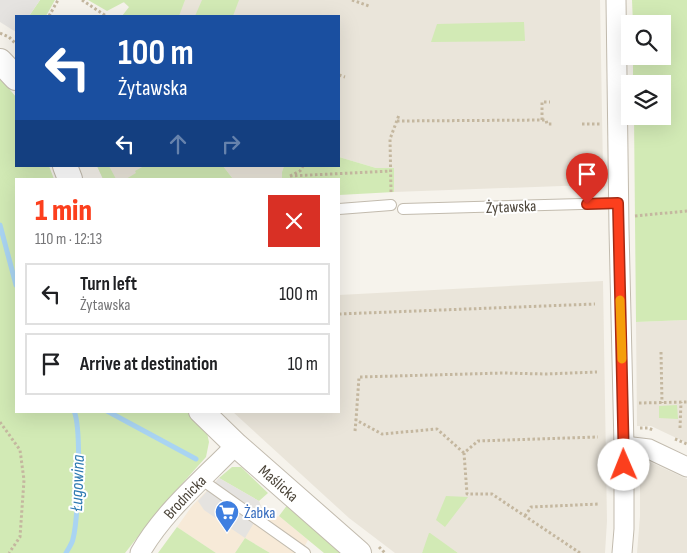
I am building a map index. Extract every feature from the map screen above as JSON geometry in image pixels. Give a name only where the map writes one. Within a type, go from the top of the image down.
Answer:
[{"type":"street","points":[[616,0],[624,446],[624,529],[622,553]]},
{"type":"street","points":[[0,61],[15,77]]},
{"type":"street","name":"Maślicka","points":[[209,415],[236,445],[359,553]]},
{"type":"street","name":"Brodnicka","points":[[140,553],[173,510],[236,445]]},
{"type":"street","points":[[624,446],[649,449],[687,467]]},
{"type":"lane","points":[[340,208],[391,205]]},
{"type":"lane","name":"Żytawska","points":[[403,209],[619,210]]},
{"type":"lane","points":[[202,480],[305,553]]},
{"type":"path","points":[[50,15],[58,0]]},
{"type":"path","points":[[82,0],[104,15]]},
{"type":"path","points":[[352,0],[369,6]]},
{"type":"path","points":[[0,33],[15,43]]},
{"type":"path","points":[[340,75],[345,77]]},
{"type":"path","points":[[542,120],[542,102],[550,102]]},
{"type":"path","points":[[391,194],[390,140],[399,115]]},
{"type":"path","points":[[397,121],[546,120],[547,124],[552,124]]},
{"type":"path","points":[[582,124],[608,123]]},
{"type":"path","points":[[290,177],[300,171],[302,167]]},
{"type":"path","points":[[290,177],[390,171]]},
{"type":"path","points":[[619,210],[687,211]]},
{"type":"path","points":[[340,314],[596,304]]},
{"type":"path","points":[[661,352],[662,402]]},
{"type":"path","points":[[355,431],[360,377],[503,372],[546,374],[597,372]]},
{"type":"path","points":[[680,428],[682,402]]},
{"type":"path","points":[[639,403],[687,402]]},
{"type":"path","points":[[356,420],[382,434],[437,429],[464,453],[467,494],[492,494],[580,553]]},
{"type":"path","points":[[0,422],[20,450],[24,480],[20,537],[9,553]]},
{"type":"path","points":[[464,453],[478,441],[598,437]]},
{"type":"path","points":[[525,516],[531,507],[599,504]]},
{"type":"shaded area","points":[[0,0],[40,0],[30,15],[15,15],[15,31],[0,22]]},
{"type":"shaded area","points":[[120,0],[600,0],[603,171],[589,185],[394,192],[394,168],[376,168],[340,157],[340,15],[131,15],[134,10]]},
{"type":"shaded area","points":[[97,167],[152,167],[148,178],[103,178]]},
{"type":"shaded area","points":[[224,167],[284,167],[282,178],[232,178]]},
{"type":"shaded area","points":[[603,281],[607,521],[605,553],[458,553],[430,534],[422,553],[395,553],[349,518],[234,413],[340,413],[340,295]]},
{"type":"shaded area","points":[[687,320],[687,443],[651,426],[637,426],[636,322]]},
{"type":"shaded area","points":[[646,460],[687,479],[687,553],[637,553],[640,516],[640,467]]},
{"type":"shaded area","points":[[219,478],[259,501],[262,509],[272,518],[279,516],[308,540],[301,553],[270,553],[245,538],[235,553],[216,553],[177,527],[192,506]]},
{"type":"shaded area","points":[[219,478],[259,501],[262,509],[245,538],[204,510],[198,501]]},
{"type":"green space","points":[[40,0],[55,0],[47,15],[30,15]]},
{"type":"green space","points":[[88,0],[185,0],[179,15],[123,15],[129,7],[124,2],[107,11]]},
{"type":"green space","points":[[202,0],[239,0],[233,15],[195,15]]},
{"type":"green space","points":[[632,0],[687,0],[687,320],[636,322],[634,125],[671,125],[671,75],[633,75],[633,65],[671,65],[671,15],[633,15]]},
{"type":"green space","points":[[524,22],[525,41],[431,42],[437,24]]},
{"type":"green space","points":[[0,78],[15,96],[15,167],[49,167],[54,178],[15,178],[15,413],[194,413],[205,424],[209,442],[206,457],[163,505],[125,553],[0,553]]},
{"type":"green space","points":[[340,157],[376,168],[394,168],[394,192],[340,195],[340,178],[282,178],[284,167],[340,167]]},
{"type":"green space","points":[[97,167],[110,167],[115,178],[103,178]]},
{"type":"green space","points":[[142,167],[224,167],[232,178],[128,178],[136,173],[135,171]]},
{"type":"green space","points":[[677,405],[678,419],[659,418],[659,406]]},
{"type":"green space","points":[[232,467],[241,467],[268,493],[259,501],[219,478]]},
{"type":"green space","points":[[446,496],[468,497],[445,527],[436,520]]},
{"type":"green space","points":[[288,504],[348,553],[324,553],[279,516]]},
{"type":"green space","points":[[177,527],[216,553],[158,553]]},
{"type":"green space","points":[[430,533],[458,553],[422,553]]},
{"type":"green space","points":[[245,538],[270,553],[235,553]]},
{"type":"waterway","name":"Ługowina","points":[[0,225],[15,281]]},
{"type":"waterway","name":"Ługowina","points":[[66,553],[73,539],[78,494],[79,454],[74,413]]},
{"type":"waterway","points":[[111,413],[196,459]]},
{"type":"slow traffic","points":[[620,300],[622,359]]},
{"type":"place","name":"Żabka","points":[[227,533]]},
{"type":"route","points":[[587,204],[618,203],[624,465]]}]
